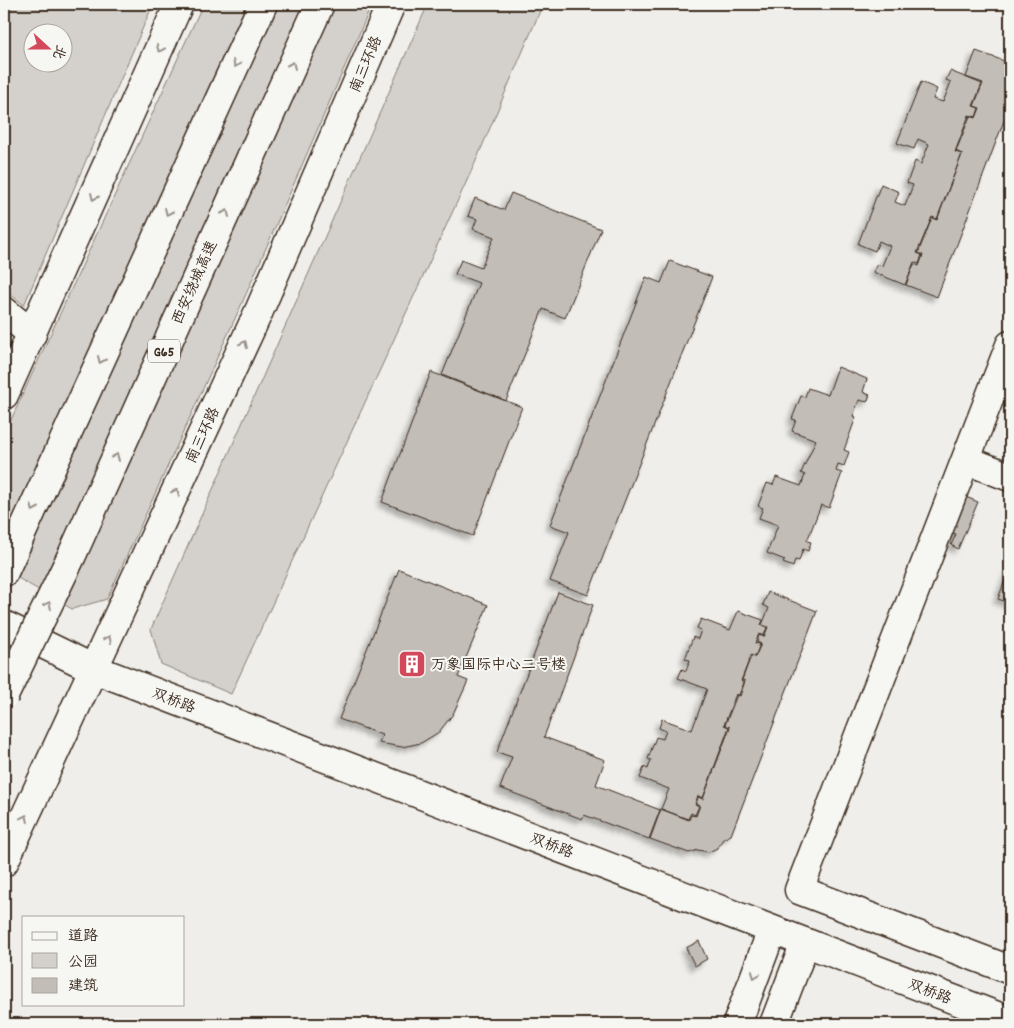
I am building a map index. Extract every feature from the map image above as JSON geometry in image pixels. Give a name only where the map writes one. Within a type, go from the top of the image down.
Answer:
[{"type":"main road","points":[[4,395],[179,4]]},
{"type":"main road","points":[[4,572],[263,4]]},
{"type":"main road","name":"西安绕城高速","points":[[4,696],[76,546],[320,4]]},
{"type":"main road","name":"南三环路","points":[[4,862],[259,311],[391,4]]},
{"type":"main road","points":[[4,311],[32,334]]},
{"type":"main road","points":[[1010,345],[799,890],[1010,970]]},
{"type":"main road","points":[[966,460],[1010,477]]},
{"type":"main road","name":"双桥路","points":[[4,625],[94,669],[1010,1022]]},
{"type":"main road","points":[[737,1024],[772,930]]},
{"type":"main road","points":[[774,1024],[805,943]]},
{"type":"green space","points":[[4,4],[153,4],[24,305],[4,289]]},
{"type":"green space","points":[[203,4],[372,4],[243,301],[107,599],[72,609],[4,570],[4,435]]},
{"type":"green space","points":[[428,4],[543,4],[475,163],[231,694],[161,664],[151,629]]},
{"type":"building","points":[[976,51],[1010,63],[1010,105],[937,297],[906,285],[914,264],[919,266],[923,255],[918,253],[932,218],[937,220],[962,154],[956,151],[970,116],[976,118],[980,108],[974,106],[983,83],[966,77]]},
{"type":"building","points":[[950,71],[982,84],[973,106],[979,108],[976,117],[969,115],[955,152],[962,154],[937,219],[932,217],[917,253],[922,255],[919,264],[914,262],[905,285],[873,272],[877,264],[882,266],[890,246],[879,241],[875,251],[858,244],[881,184],[899,192],[895,202],[905,206],[913,185],[907,183],[915,161],[921,164],[929,144],[918,139],[914,149],[897,143],[921,82],[937,89],[933,99],[943,102],[951,82],[946,80]]},
{"type":"building","points":[[511,193],[601,229],[565,318],[543,309],[506,401],[442,375],[479,283],[455,274],[461,260],[481,268],[494,237],[473,229],[477,219],[468,216],[475,198],[504,210]]},
{"type":"building","points":[[670,261],[712,277],[588,595],[550,581],[569,532],[550,525],[646,277],[661,283]]},
{"type":"building","points":[[838,367],[867,379],[863,392],[870,395],[867,402],[859,400],[853,416],[856,417],[844,450],[849,452],[844,466],[838,464],[836,471],[842,473],[829,508],[821,505],[807,541],[811,542],[808,551],[803,549],[799,561],[795,560],[793,567],[783,563],[785,560],[767,553],[778,525],[759,518],[763,508],[758,506],[767,483],[773,485],[776,477],[801,486],[805,475],[801,473],[816,440],[792,431],[796,420],[792,419],[801,396],[805,397],[808,388],[828,395]]},
{"type":"building","points":[[431,372],[522,407],[473,536],[382,502]]},
{"type":"building","points":[[956,493],[978,502],[958,549],[951,545],[956,534],[941,529]]},
{"type":"building","points":[[1010,567],[1010,603],[998,599]]},
{"type":"building","name":"万象国际中心二号楼","points":[[399,569],[488,605],[458,677],[468,681],[453,714],[439,732],[421,743],[402,747],[379,743],[382,735],[339,719]]},
{"type":"building","points":[[558,592],[593,605],[544,737],[605,760],[596,785],[660,810],[649,839],[584,815],[582,819],[500,788],[512,757],[497,752]]},
{"type":"building","points":[[768,592],[817,611],[731,835],[723,839],[717,848],[709,852],[698,850],[689,853],[650,839],[661,809],[689,820],[691,815],[696,816],[700,805],[696,804],[698,797],[703,799],[730,727],[725,725],[737,695],[740,696],[745,681],[742,680],[751,656],[755,657],[761,644],[757,642],[759,635],[764,637],[768,627],[762,625],[769,608],[763,605]]},
{"type":"building","points":[[738,611],[763,620],[761,625],[767,627],[764,636],[759,634],[755,643],[760,644],[755,657],[751,655],[741,681],[744,682],[739,695],[736,694],[724,725],[729,727],[703,798],[698,796],[695,804],[699,806],[695,815],[691,813],[688,819],[661,809],[669,789],[640,778],[644,767],[648,769],[651,760],[648,759],[656,737],[663,739],[666,731],[659,728],[662,719],[692,730],[707,689],[678,678],[682,669],[686,671],[690,660],[685,659],[693,637],[698,639],[701,630],[697,628],[701,619],[730,630]]},
{"type":"building","points":[[699,941],[707,959],[695,966],[686,948]]},
{"type":"place","name":"万象国际中心二号楼","points":[[412,664]]}]
